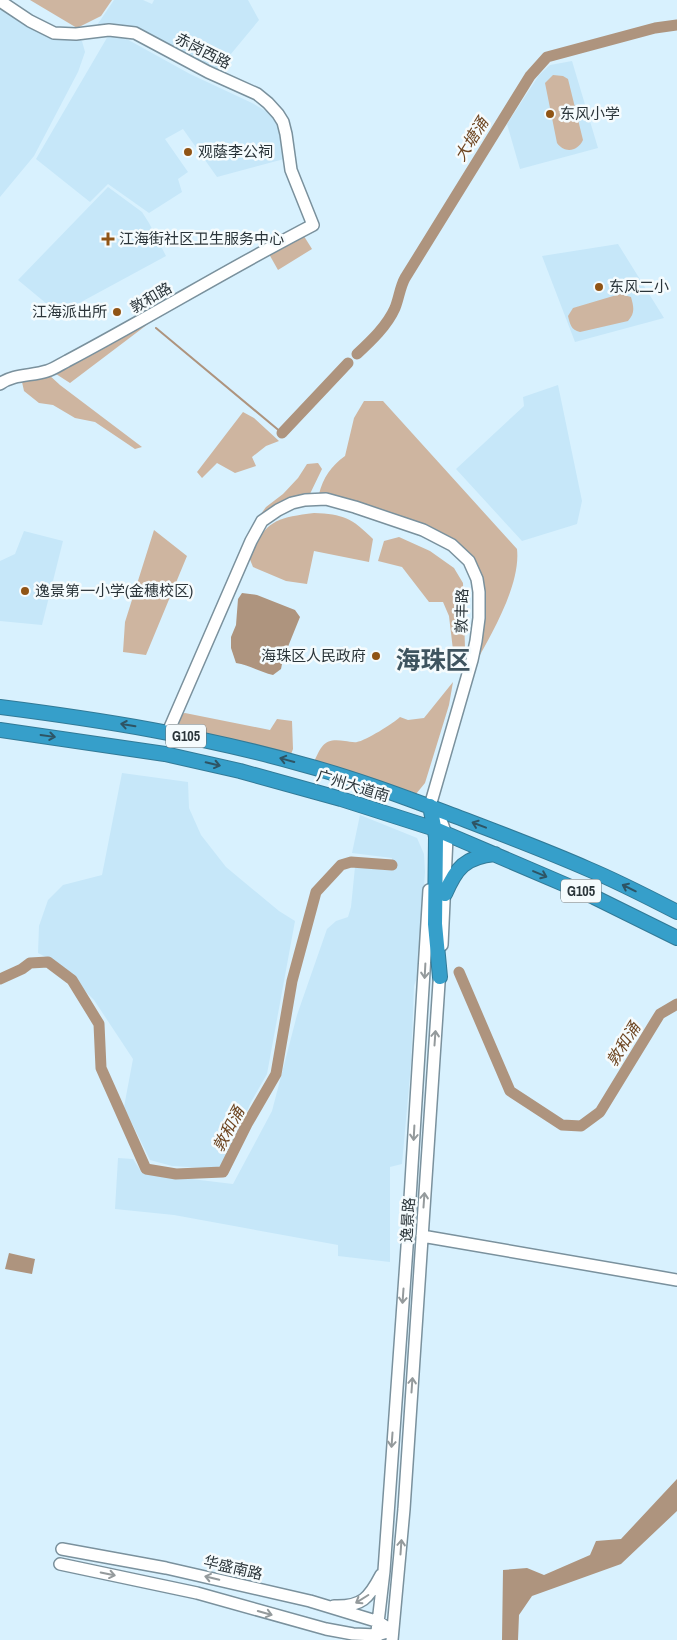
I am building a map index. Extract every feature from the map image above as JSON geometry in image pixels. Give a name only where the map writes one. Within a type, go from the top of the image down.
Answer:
[{"type":"highway","name":"广州大道南","points":[[0,707],[168,732],[269,755],[367,783],[593,871],[675,911]]},
{"type":"highway","name":"广州大道南","points":[[0,730],[139,750],[199,761],[299,786],[437,826],[495,854],[594,897],[671,935]]},
{"type":"highway","points":[[360,804],[369,801],[372,794],[372,790],[367,783]]},
{"type":"highway","points":[[396,815],[412,814],[426,806],[437,826],[440,895],[436,937],[440,978]]},
{"type":"highway","points":[[437,826],[454,816]]},
{"type":"highway","points":[[440,895],[463,864],[482,856],[495,854]]},
{"type":"street","name":"赤岗西路","points":[[0,1],[30,21],[54,33],[76,34],[109,30],[135,33],[208,72],[256,94],[268,103],[283,122],[291,170],[313,225]]},
{"type":"street","name":"敦和路","points":[[0,384],[6,379],[48,370],[65,362],[131,328],[244,261],[313,225]]},
{"type":"street","name":"敦丰路","points":[[168,732],[262,521],[292,503],[305,500],[326,499],[355,507],[423,530],[452,545],[468,561],[477,579],[479,618],[472,660],[426,806]]},
{"type":"street","name":"逸景路","points":[[377,1638],[384,1571],[428,922],[431,845],[437,826]]},
{"type":"street","name":"逸景路","points":[[392,1635],[399,1572],[440,978],[444,912],[440,895]]},
{"type":"street","points":[[422,1236],[677,1280]]},
{"type":"street","name":"华盛南路","points":[[62,1549],[176,1570],[328,1605],[352,1615],[379,1622],[392,1635]]},
{"type":"street","points":[[60,1564],[197,1593],[336,1631],[377,1638],[392,1635]]},
{"type":"street","points":[[328,1605],[351,1605],[367,1598],[384,1571],[399,1572]]},
{"type":"street","points":[[336,1631],[348,1640]]},
{"type":"shaded area","points":[[30,0],[112,0],[101,16],[77,28]]},
{"type":"shaded area","points":[[114,0],[143,0],[152,4],[154,0],[248,0],[259,20],[216,72],[136,30],[95,28]]},
{"type":"shaded area","points":[[0,8],[52,36],[82,41],[85,52],[78,72],[34,156],[0,197]]},
{"type":"shaded area","points":[[108,36],[123,37],[190,74],[252,103],[278,118],[285,139],[284,159],[217,177],[183,129],[165,139],[188,172],[178,179],[182,192],[149,213],[108,184],[90,202],[36,159]]},
{"type":"shaded area","name":"东风小学","points":[[572,61],[598,148],[520,169],[507,124],[539,75],[550,65]]},
{"type":"shaded area","points":[[553,75],[563,76],[568,79],[583,140],[575,149],[564,149],[557,143],[545,83]]},
{"type":"shaded area","name":"江海街社区卫生服务中心","points":[[108,187],[142,212],[166,256],[59,314],[18,280]]},
{"type":"shaded area","points":[[302,233],[312,249],[278,270],[269,254]]},
{"type":"shaded area","name":"东风二小","points":[[618,244],[664,318],[575,342],[542,256]]},
{"type":"shaded area","points":[[620,294],[631,297],[633,310],[628,321],[580,332],[571,326],[568,316],[573,308]]},
{"type":"shaded area","points":[[148,324],[70,383],[56,374],[57,370],[133,328]]},
{"type":"shaded area","points":[[48,374],[142,447],[135,449],[95,422],[75,418],[53,405],[39,403],[24,391],[22,382]]},
{"type":"shaded area","points":[[558,385],[582,501],[577,524],[522,541],[456,469],[524,406],[523,397]]},
{"type":"shaded area","points":[[364,401],[383,401],[517,549],[517,563],[509,594],[503,610],[473,668],[482,601],[469,554],[319,494],[328,473],[345,456],[354,418]]},
{"type":"shaded area","points":[[243,412],[254,418],[279,441],[266,446],[252,457],[256,466],[235,473],[217,463],[202,478],[197,472]]},
{"type":"shaded area","points":[[318,463],[322,469],[308,498],[258,524],[255,522],[266,507],[283,494],[298,478],[307,464]]},
{"type":"shaded area","points":[[314,513],[346,518],[366,532],[373,539],[369,562],[314,551],[307,584],[286,581],[253,567],[249,557],[267,528],[281,519]]},
{"type":"shaded area","points":[[154,530],[187,556],[146,655],[123,652],[125,622]]},
{"type":"shaded area","name":"逸景第一小学(金穗校区)","points":[[24,531],[63,541],[42,625],[0,621],[0,561],[15,554]]},
{"type":"shaded area","points":[[399,537],[430,551],[454,568],[463,583],[465,648],[453,650],[449,616],[443,602],[429,602],[402,567],[378,561],[384,541]]},
{"type":"shaded area","points":[[242,593],[257,595],[295,610],[300,617],[283,659],[281,669],[273,675],[236,663],[231,648],[231,637],[236,625],[238,599]]},
{"type":"shaded area","points":[[453,682],[449,705],[425,783],[416,794],[314,762],[322,747],[333,740],[357,742],[366,739],[400,717],[408,720],[424,718]]},
{"type":"shaded area","points":[[185,713],[270,730],[277,719],[292,721],[293,749],[290,757],[172,730],[181,714]]},
{"type":"shaded area","points":[[122,773],[188,782],[189,808],[201,835],[226,867],[279,911],[295,921],[267,1074],[251,1102],[221,1169],[172,1166],[150,1160],[124,1107],[133,1059],[94,1000],[57,963],[38,953],[39,926],[48,900],[63,885],[102,875]]},
{"type":"shaded area","points":[[360,815],[417,838],[424,854],[425,872],[418,974],[414,986],[411,1064],[402,1164],[390,1167],[390,1262],[338,1256],[338,1245],[174,1215],[115,1209],[118,1158],[133,1159],[142,1173],[233,1184],[272,1111],[297,1015],[327,929],[336,921],[348,917],[351,907],[355,867],[392,870],[392,858],[352,853]]},
{"type":"shaded area","points":[[9,1253],[35,1259],[32,1274],[5,1269]]},
{"type":"shaded area","points":[[677,1479],[677,1511],[621,1564],[532,1596],[519,1615],[518,1640],[502,1640],[503,1570],[527,1568],[544,1575],[590,1555],[596,1541],[621,1539]]},
{"type":"waterway","name":"大塘涌","points":[[357,354],[388,321],[395,308],[405,278],[530,76],[547,57],[655,28],[677,25]]},
{"type":"waterway","points":[[156,328],[282,433]]},
{"type":"waterway","name":"大塘涌","points":[[282,433],[348,363]]},
{"type":"waterway","name":"敦和涌","points":[[0,979],[22,969],[30,963],[48,962],[72,980],[99,1024],[101,1068],[146,1169],[176,1174],[223,1172],[247,1124],[276,1074],[292,981],[316,892],[341,865],[351,862],[392,865]]},
{"type":"waterway","name":"敦和涌","points":[[459,972],[510,1091],[562,1125],[581,1126],[600,1112],[660,1014],[677,1004]]},
{"type":"place","name":"东风小学","points":[[550,114]]},
{"type":"place","name":"观蔭李公祠","points":[[188,152]]},
{"type":"place","name":"江海街社区卫生服务中心","points":[[108,239]]},
{"type":"place","name":"东风二小","points":[[599,287]]},
{"type":"place","name":"江海派出所","points":[[117,312]]},
{"type":"place","name":"逸景第一小学(金穗校区)","points":[[25,591]]},
{"type":"place","name":"海珠区人民政府","points":[[376,656]]},
{"type":"district","name":"海珠区","points":[[433,660]]}]
